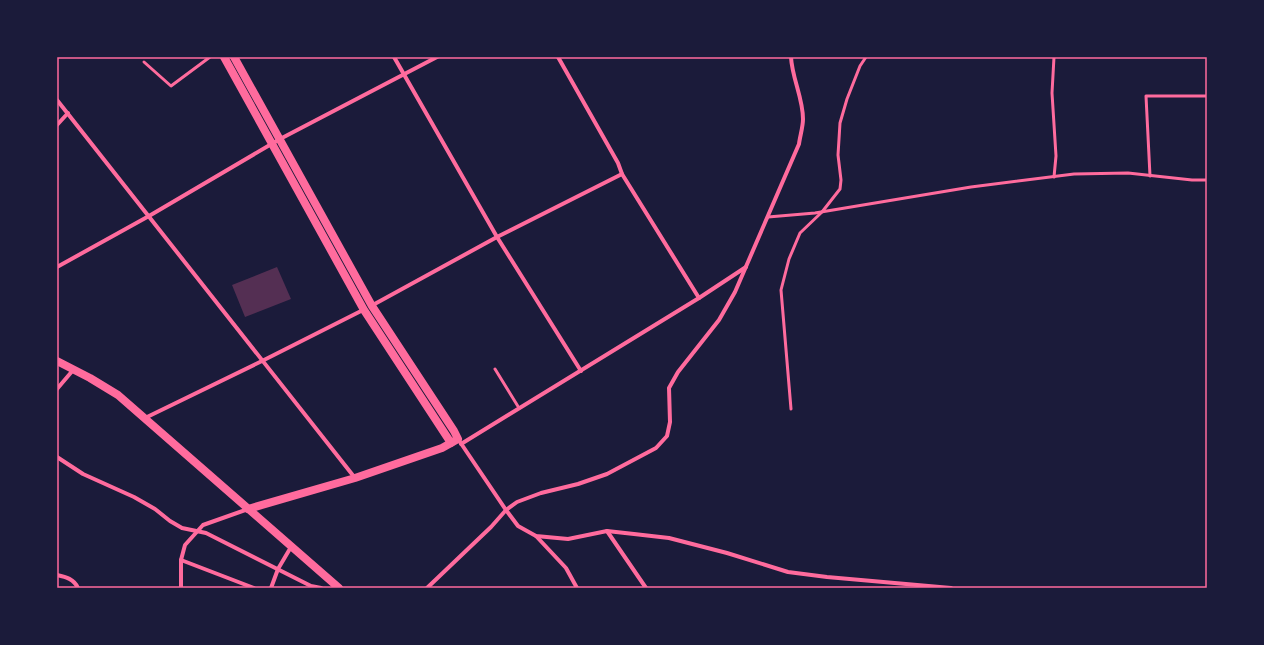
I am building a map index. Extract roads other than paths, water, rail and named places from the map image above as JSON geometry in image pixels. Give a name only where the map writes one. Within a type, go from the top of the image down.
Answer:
[{"type":"main road","points":[[224,57],[364,310],[457,442]]},
{"type":"main road","points":[[234,57],[372,306],[454,431],[457,442]]},
{"type":"main road","points":[[57,361],[74,369],[118,395],[339,588]]},
{"type":"main road","points":[[248,509],[355,478],[457,442]]},
{"type":"street","points":[[394,57],[497,237],[581,371]]},
{"type":"street","points":[[57,267],[149,216],[280,139],[437,57]]},
{"type":"street","points":[[558,57],[618,163],[622,174],[699,298]]},
{"type":"street","points":[[427,588],[491,527],[506,510],[517,502],[541,493],[578,484],[607,474],[656,448],[667,436],[670,422],[669,388],[678,372],[719,320],[735,292],[799,144],[803,119],[791,57]]},
{"type":"street","points":[[57,100],[355,478]]},
{"type":"street","points":[[57,125],[68,113]]},
{"type":"street","points":[[144,418],[372,306],[497,237],[622,174]]},
{"type":"street","points":[[577,588],[566,568],[536,536],[518,526],[457,442],[519,408],[581,371],[747,267]]},
{"type":"street","points":[[57,389],[74,369]]},
{"type":"street","points":[[57,457],[83,474],[134,497],[155,509],[182,528],[206,533],[311,586],[321,588]]},
{"type":"street","points":[[181,588],[181,560],[185,545],[196,532],[203,525],[248,509]]},
{"type":"street","points":[[536,536],[568,539],[607,532],[669,538],[727,553],[788,572],[951,588]]},
{"type":"street","points":[[607,532],[646,588]]},
{"type":"street","points":[[271,588],[278,569],[291,547]]},
{"type":"street","points":[[181,560],[254,588]]},
{"type":"street","points":[[57,575],[75,582],[78,588]]},
{"type":"lane","points":[[144,62],[171,86],[210,57]]},
{"type":"lane","points":[[791,409],[781,290],[788,259],[800,233],[822,212],[840,190],[841,180],[838,155],[840,123],[860,66],[866,57]]},
{"type":"lane","points":[[1054,57],[1052,93],[1056,156],[1054,177]]},
{"type":"lane","points":[[1150,176],[1146,96],[1207,96]]},
{"type":"lane","points":[[768,218],[822,212],[971,187],[1074,174],[1128,173],[1207,180]]},
{"type":"lane","points":[[495,369],[519,408]]}]
